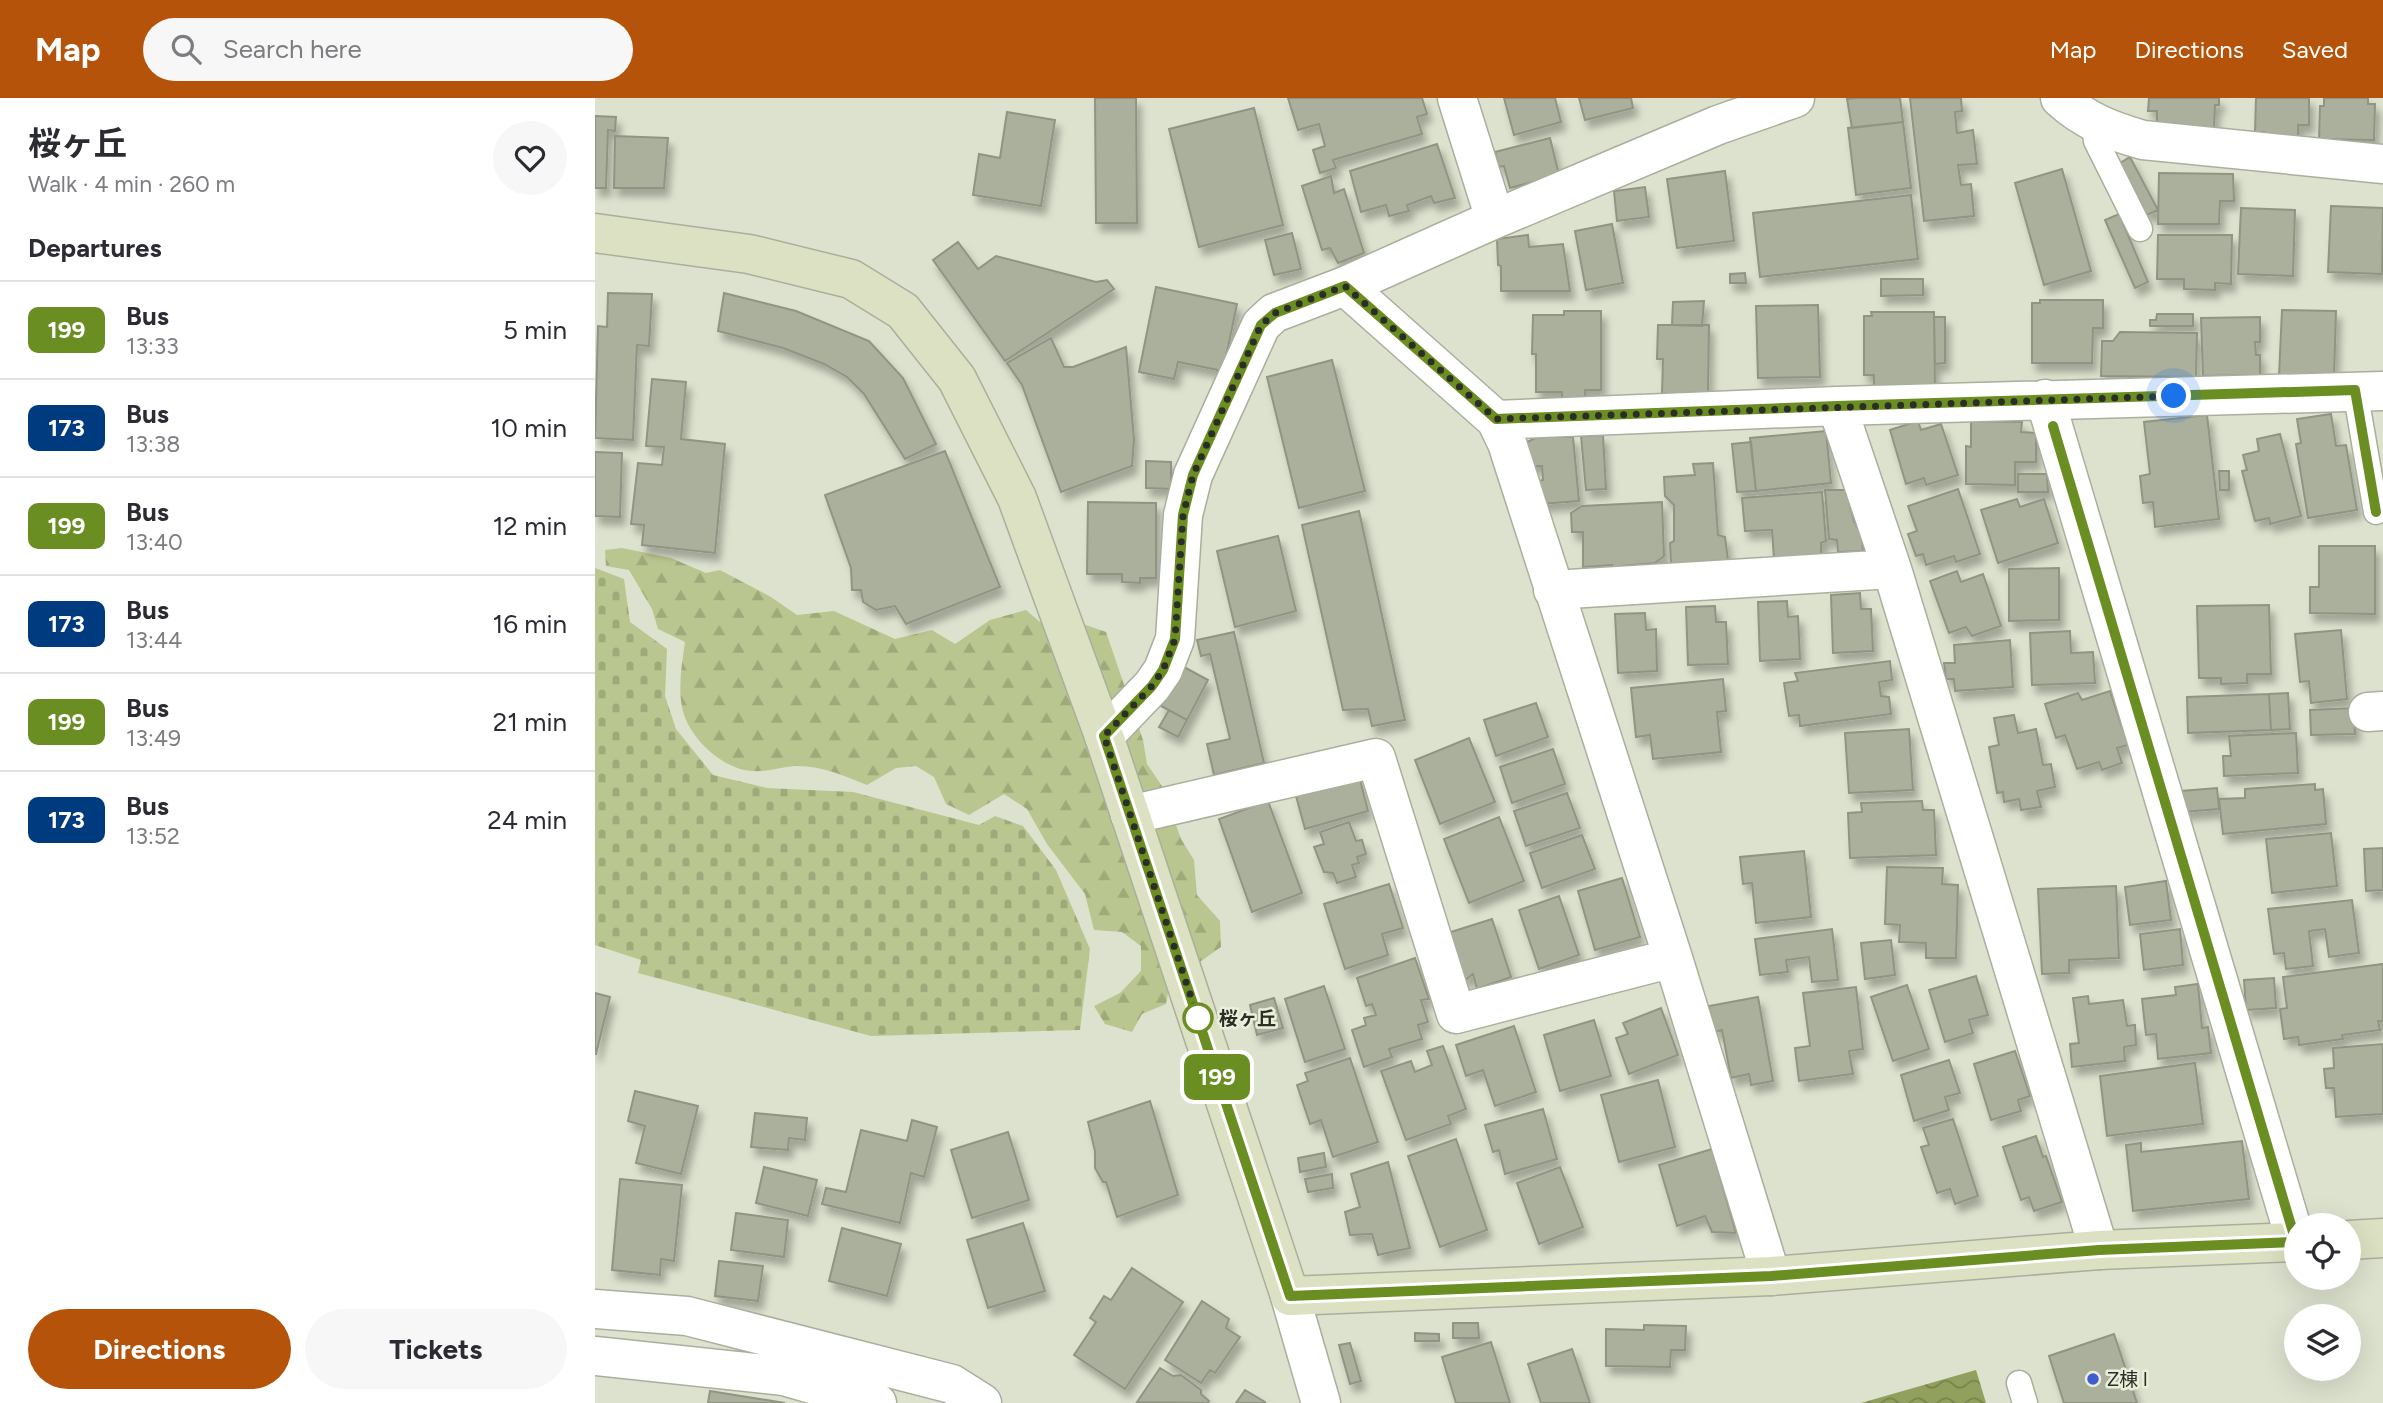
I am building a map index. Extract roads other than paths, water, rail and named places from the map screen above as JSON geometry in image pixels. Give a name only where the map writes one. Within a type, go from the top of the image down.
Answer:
[{"type":"street","points":[[1457,98],[1495,219]]},
{"type":"street","points":[[1104,736],[1152,686],[1163,670],[1175,639],[1183,515],[1193,475],[1261,325],[1275,313],[1345,286],[1495,219],[1719,125],[1795,98]]},
{"type":"street","points":[[2060,98],[2078,115],[2109,130],[2143,140],[2383,164]]},
{"type":"street","points":[[595,233],[749,254],[851,279],[903,311],[957,379],[1017,498],[1104,736],[1290,1296],[1321,1403]]},
{"type":"street","points":[[1345,286],[1496,419],[1507,443],[1673,958],[1771,1276]]},
{"type":"street","points":[[1496,419],[2369,391]]},
{"type":"street","points":[[2045,400],[2287,1213]]},
{"type":"street","points":[[1837,406],[1892,569],[2099,1250]]},
{"type":"street","points":[[1553,590],[1892,569]]},
{"type":"street","points":[[1130,815],[1376,758],[1457,1014],[1673,958]]},
{"type":"street","points":[[2361,1239],[2383,1238]]},
{"type":"street","points":[[1290,1296],[1771,1276],[2099,1250],[2284,1242]]},
{"type":"street","points":[[595,1308],[687,1317],[952,1384],[982,1403]]},
{"type":"street","points":[[595,1356],[784,1376],[877,1403]]},
{"type":"lane","points":[[2093,122],[2096,141],[2140,229]]},
{"type":"lane","points":[[2369,391],[2376,512]]},
{"type":"water","points":[[1976,1370],[1986,1403],[1861,1403]]},
{"type":"place","name":"桜ヶ丘","points":[[1198,1018]]},
{"type":"place","name":"Z棟 I","points":[[2093,1379]]}]
